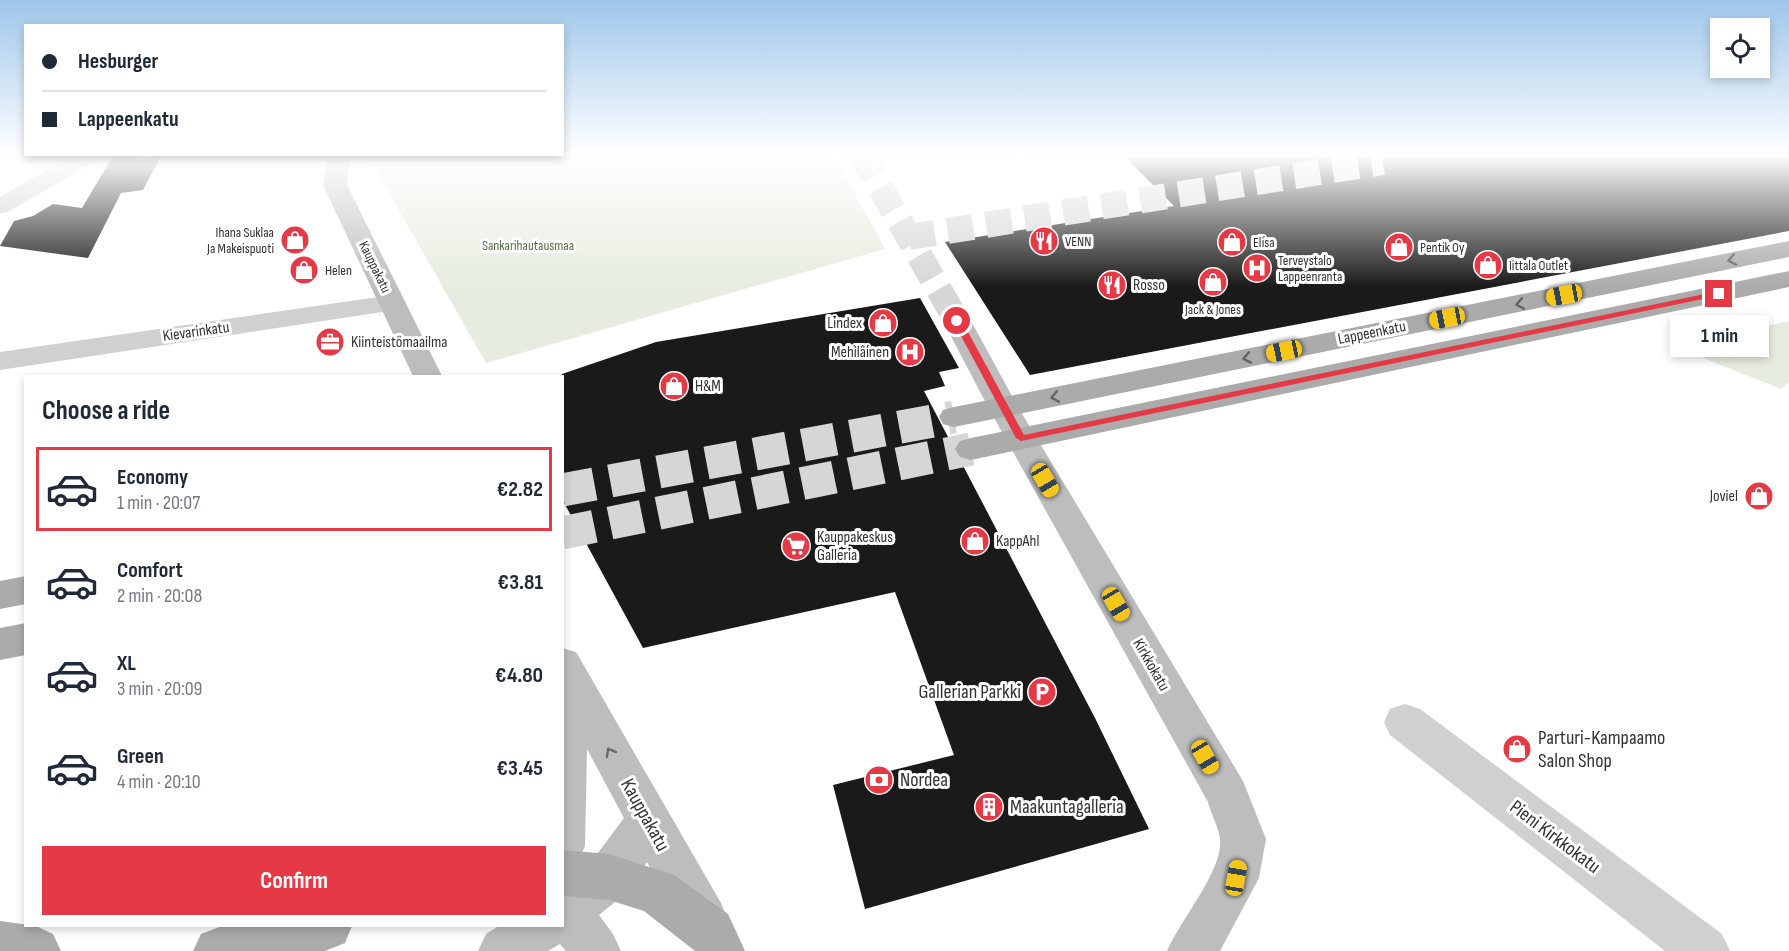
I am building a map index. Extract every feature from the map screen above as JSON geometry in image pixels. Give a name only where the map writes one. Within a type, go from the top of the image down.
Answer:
[{"type":"main road","name":"Lappeenkatu","points":[[971,449],[1012,423],[1789,249]]},
{"type":"main road","name":"Lappeenkatu","points":[[954,417],[1012,423],[1789,279]]},
{"type":"main road","points":[[0,595],[24,590]]},
{"type":"main road","points":[[0,644],[24,639]]},
{"type":"main road","points":[[564,899],[609,877],[657,892],[716,941]]},
{"type":"main road","points":[[218,951],[324,927]]},
{"type":"main road","points":[[0,946],[36,951]]},
{"type":"street","points":[[0,207],[15,198]]},
{"type":"street","name":"Kauppakatu","points":[[341,198],[428,375]]},
{"type":"street","name":"Kievarinkatu","points":[[0,361],[392,303]]},
{"type":"street","name":"Kirkkokatu","points":[[957,321],[1012,423],[1227,795],[1243,839],[1236,878],[1192,951]]},
{"type":"street","name":"Kauppakatu","points":[[566,672],[716,941]]},
{"type":"street","name":"Kauppakatu","points":[[564,759],[566,672]]},
{"type":"street","name":"Pieni Kirkkokatu","points":[[1405,722],[1705,951]]},
{"type":"street","points":[[609,877],[649,821]]},
{"type":"street","points":[[564,907],[596,951]]},
{"type":"street","points":[[503,951],[530,927]]},
{"type":"green space","name":"Sankarihautausmaa","points":[[392,198],[857,198],[885,249],[486,363]]},
{"type":"green space","points":[[1789,321],[1789,382],[1781,389],[1703,358],[1704,339]]},
{"type":"building","points":[[88,198],[118,198],[88,258],[0,246],[14,221],[33,216],[53,204],[82,208]]},
{"type":"building","points":[[1166,198],[1789,198],[1789,231],[1030,375],[945,242],[1174,206]]},
{"type":"building","name":"Kauppakeskus Galleria","points":[[920,298],[959,368],[939,372],[945,386],[924,391],[1095,718],[1149,829],[865,909],[833,785],[954,755],[895,592],[643,648],[564,503],[564,375],[562,374],[656,342]]},
{"type":"tunnel","points":[[887,198],[957,321]]},
{"type":"tunnel","points":[[909,237],[1153,198]]},
{"type":"tunnel","points":[[564,490],[954,417]]},
{"type":"tunnel","points":[[564,533],[971,449]]},
{"type":"place","name":"Ihana Suklaa Ja Makeispuoti","points":[[295,240]]},
{"type":"place","name":"VENN","points":[[1044,241]]},
{"type":"place","name":"Elisa","points":[[1232,242]]},
{"type":"place","name":"Pentik Oy","points":[[1399,247]]},
{"type":"place","name":"Iittala Outlet","points":[[1488,265]]},
{"type":"place","name":"Terveystalo Lappeenranta","points":[[1257,268]]},
{"type":"place","name":"Helen","points":[[304,270]]},
{"type":"place","name":"Jack & Jones","points":[[1213,282]]},
{"type":"place","name":"Rosso","points":[[1112,285]]},
{"type":"place","name":"Lindex","points":[[883,323]]},
{"type":"place","name":"Kiinteistömaailma","points":[[330,342]]},
{"type":"place","name":"Mehiläinen","points":[[910,352]]},
{"type":"place","name":"H&M","points":[[674,386]]},
{"type":"place","name":"Joviel","points":[[1759,496]]},
{"type":"place","name":"KappAhl","points":[[975,541]]},
{"type":"place","name":"Kauppakeskus Galleria","points":[[796,546]]},
{"type":"place","name":"Gallerian Parkki","points":[[1042,692]]},
{"type":"place","name":"Parturi-Kampaamo Salon Shop","points":[[1517,749]]},
{"type":"place","name":"Nordea","points":[[879,780]]},
{"type":"place","name":"Maakuntagalleria","points":[[989,807]]},
{"type":"route","points":[[957,321],[1021,438],[1719,294]]}]
